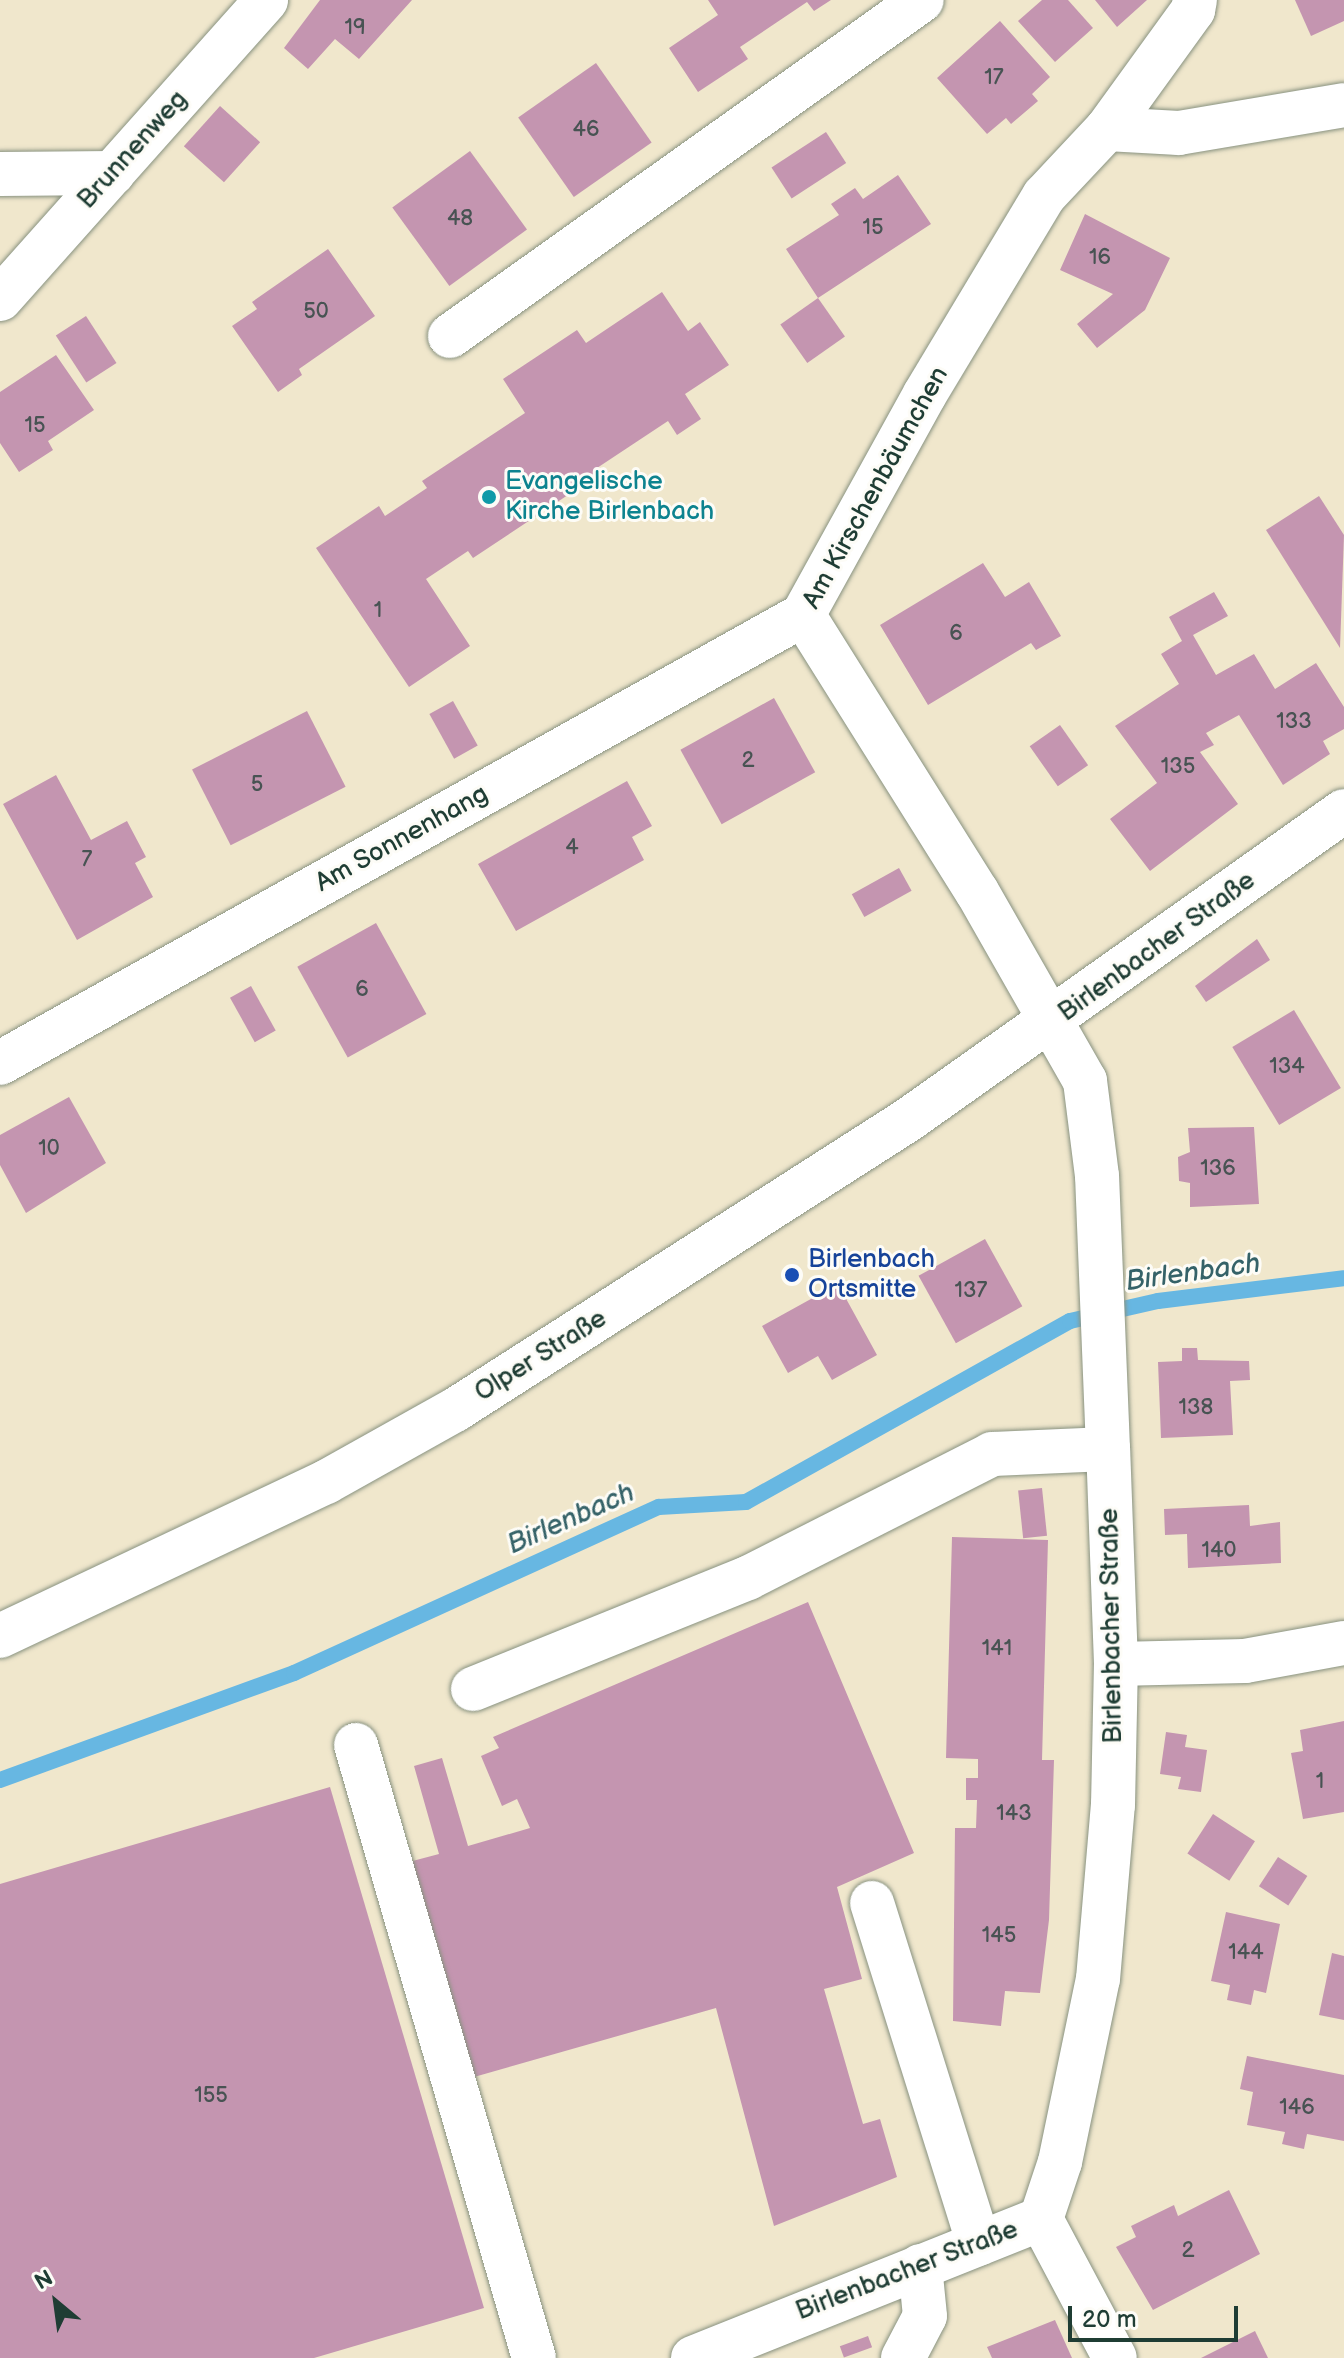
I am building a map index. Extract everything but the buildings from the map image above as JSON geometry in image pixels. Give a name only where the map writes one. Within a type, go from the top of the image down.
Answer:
[{"type":"street","name":"Brunnenweg","points":[[0,299],[266,0]]},
{"type":"street","points":[[450,336],[922,0]]},
{"type":"street","name":"Am Kirschenbäumchen","points":[[1051,1022],[977,892],[803,615],[925,394],[1044,196],[1107,129],[1193,10],[1195,0]]},
{"type":"street","points":[[1107,129],[1179,133],[1344,105]]},
{"type":"street","points":[[0,174],[113,173]]},
{"type":"street","name":"Am Sonnenhang","points":[[0,1063],[803,615]]},
{"type":"street","name":"Birlenbacher Straße","points":[[693,2358],[1041,2219],[1060,2162],[1098,1979],[1113,1805],[1116,1664],[1097,1176],[1085,1081],[1051,1022],[1344,811]]},
{"type":"street","name":"Olper Straße","points":[[0,1636],[326,1482],[455,1410],[896,1128],[1051,1022]]},
{"type":"street","points":[[473,1689],[748,1578],[992,1454],[1108,1449]]},
{"type":"street","points":[[1116,1664],[1245,1661],[1344,1643]]},
{"type":"street","points":[[356,1745],[534,2358]]},
{"type":"street","points":[[872,1903],[979,2244]]},
{"type":"street","points":[[1041,2219],[1115,2358]]},
{"type":"street","points":[[903,2358],[925,2316],[920,2266]]},
{"type":"waterway","name":"Birlenbach","points":[[0,1780],[294,1673],[659,1507],[746,1502],[1070,1321],[1158,1301],[1344,1278]]},
{"type":"place","name":"Evangelische Kirche Birlenbach","points":[[489,497]]},
{"type":"place","name":"Birlenbach Ortsmitte","points":[[792,1275]]}]
